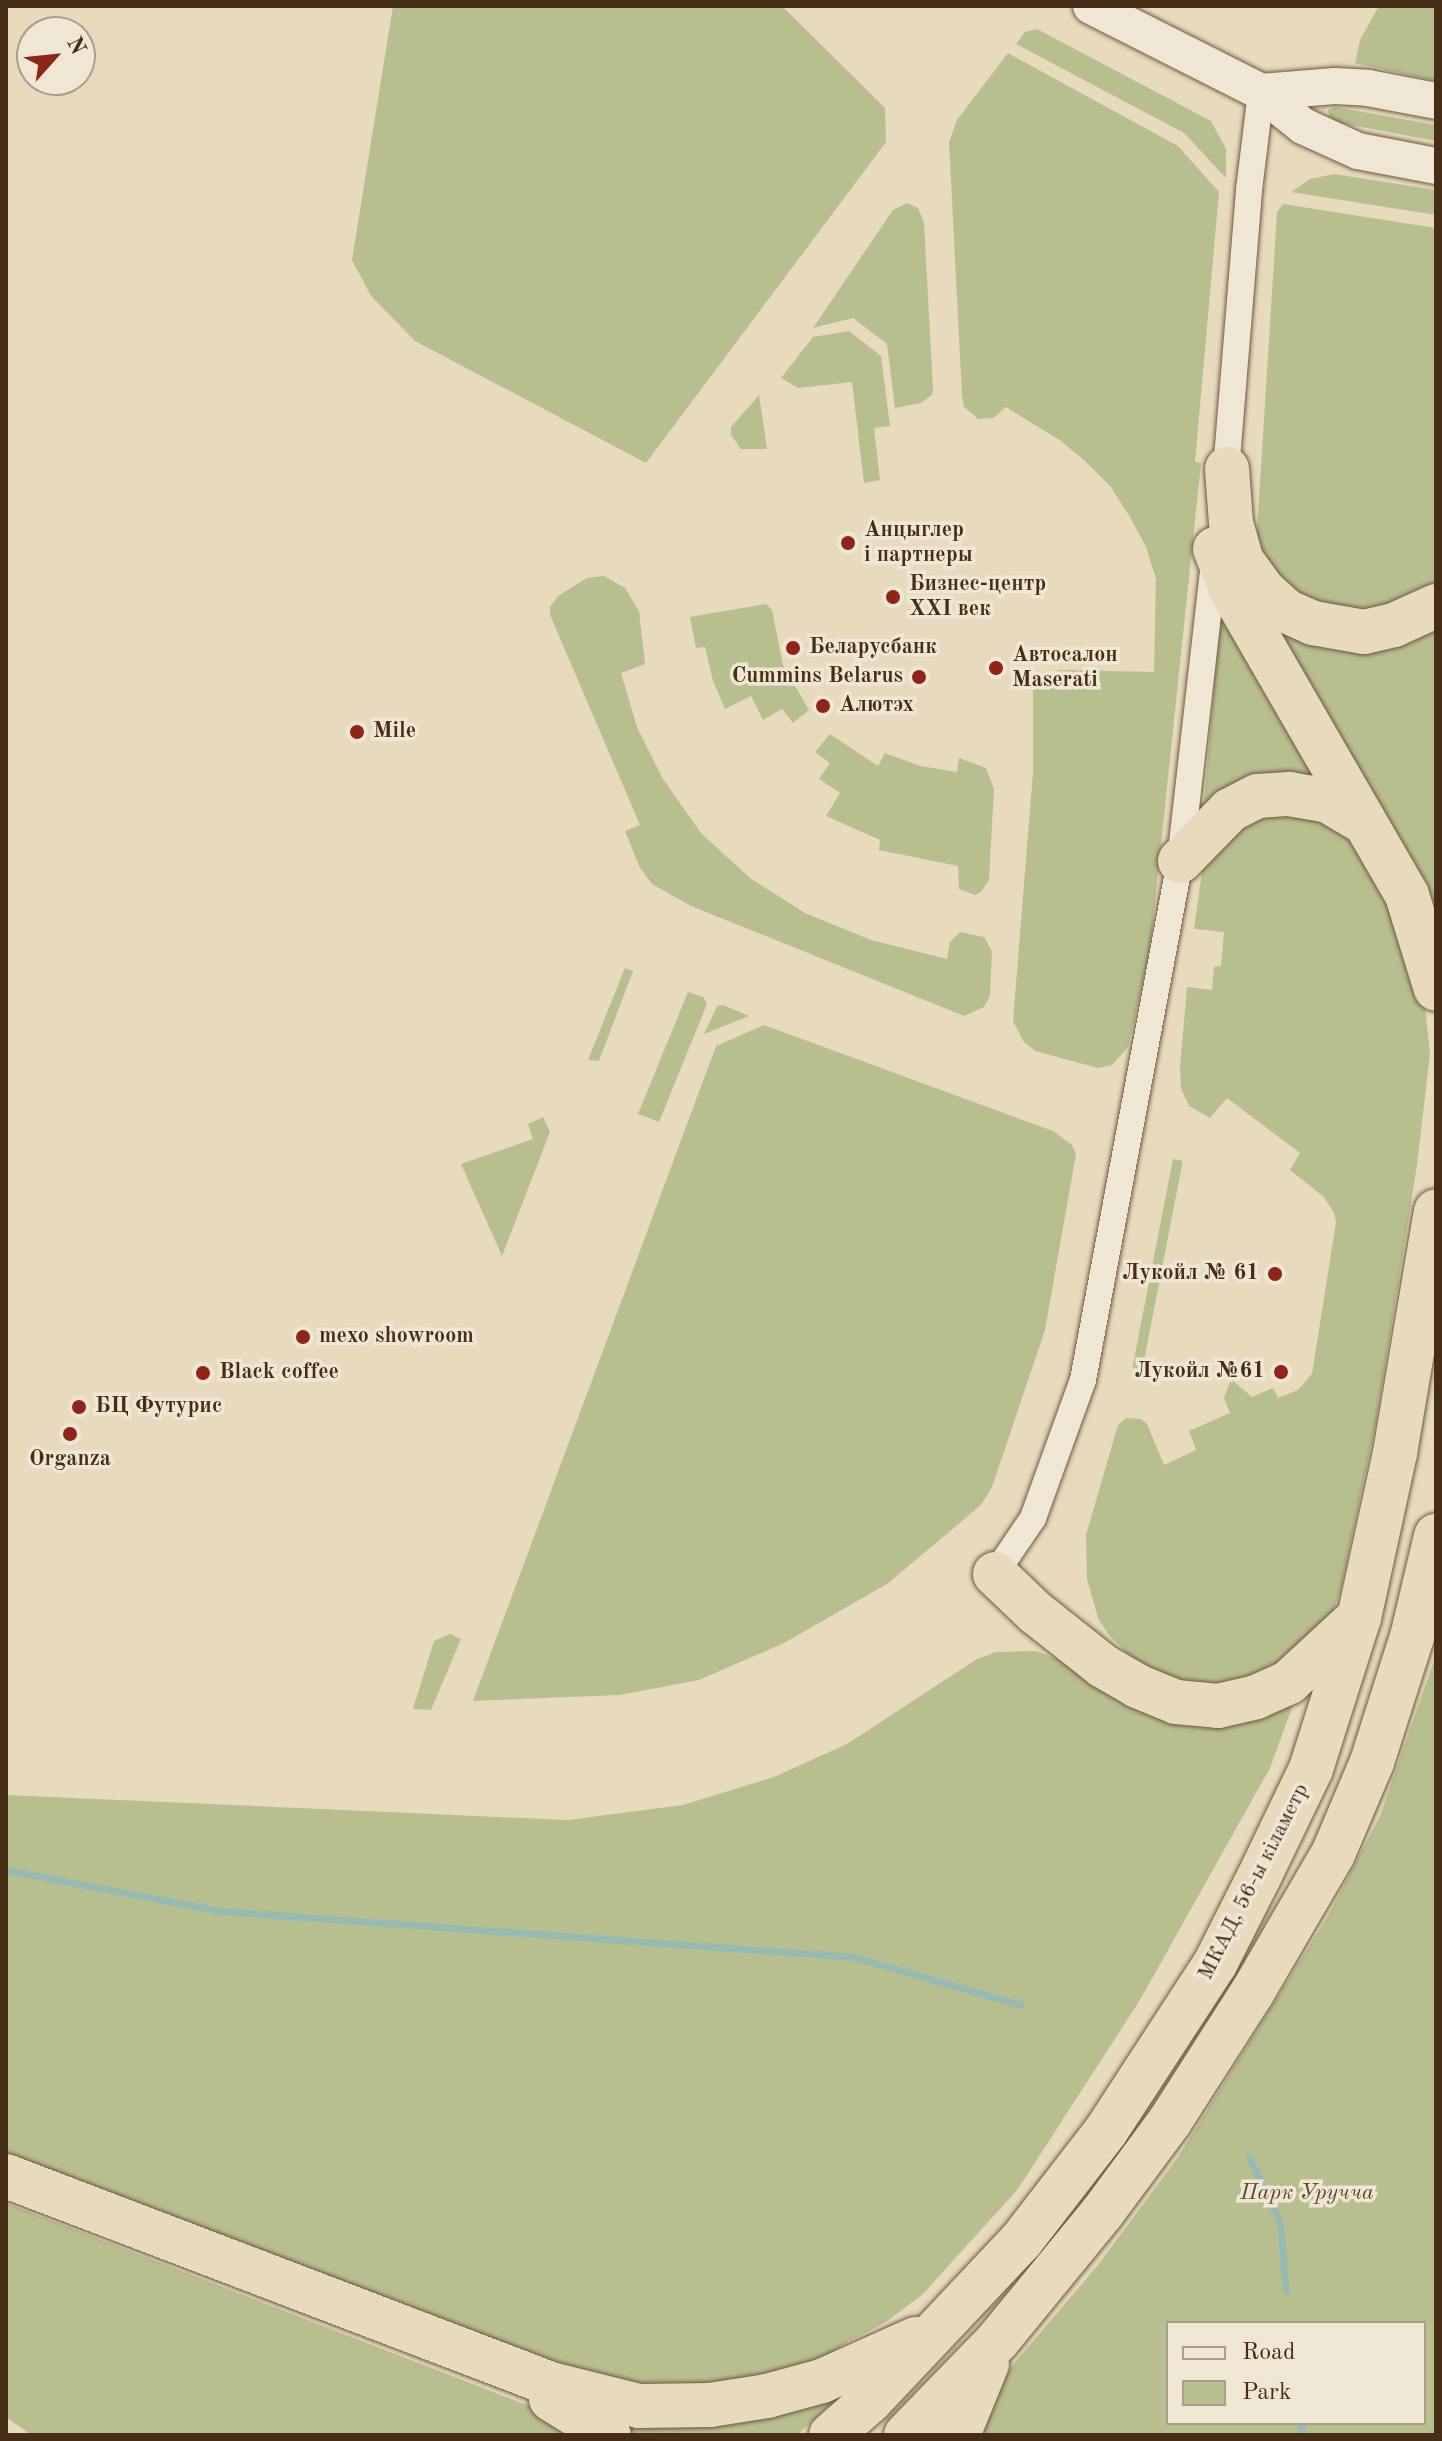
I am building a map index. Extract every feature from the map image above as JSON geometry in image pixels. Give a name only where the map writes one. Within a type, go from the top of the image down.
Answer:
[{"type":"highway","points":[[1227,469],[1229,511],[1242,561],[1263,590],[1286,611],[1313,623],[1364,632],[1394,625],[1436,606]]},
{"type":"highway","points":[[1215,549],[1232,592],[1407,895],[1436,989]]},
{"type":"highway","points":[[1180,861],[1230,810],[1258,796],[1289,794],[1328,801],[1365,823]]},
{"type":"highway","name":"МКАД, 56-ы кіламетр","points":[[831,2435],[871,2400],[1021,2241],[1106,2131],[1215,1964],[1311,1769],[1359,1618],[1395,1453],[1436,1211]]},
{"type":"highway","points":[[906,2435],[998,2340],[1102,2213],[1170,2121],[1252,1993],[1333,1854],[1372,1762],[1412,1637],[1436,1536]]},
{"type":"highway","points":[[995,1574],[1036,1613],[1103,1666],[1137,1686],[1176,1702],[1218,1706],[1267,1692],[1289,1682],[1359,1618]]},
{"type":"highway","points":[[6,2176],[551,2384],[639,2406],[710,2405],[767,2396],[822,2381],[936,2330]]},
{"type":"highway","points":[[6,2192],[557,2401],[609,2435]]},
{"type":"highway","points":[[958,2435],[998,2340]]},
{"type":"main road","points":[[1091,6],[1261,92],[1303,126],[1358,151],[1436,166]]},
{"type":"main road","points":[[1261,92],[1335,86],[1368,88],[1436,101]]},
{"type":"street","points":[[995,1574],[1033,1518],[1083,1380],[1180,861],[1227,469],[1249,190],[1261,92]]},
{"type":"green space","points":[[393,6],[782,6],[885,108],[886,142],[646,463],[415,341],[371,296],[352,260]]},
{"type":"green space","points":[[1379,6],[1436,6],[1436,81],[1355,63],[1360,40]]},
{"type":"green space","points":[[1037,29],[1211,121],[1226,149],[1226,178],[1184,133],[1016,44],[1025,32]]},
{"type":"green space","points":[[1008,53],[1178,146],[1219,192],[1195,462],[1201,463],[1150,950],[1128,1047],[1112,1065],[1098,1068],[1035,1051],[1024,1042],[1013,1021],[1033,772],[1033,684],[1059,670],[1154,672],[1156,579],[1146,547],[1130,517],[1110,486],[1085,461],[1061,441],[1006,407],[993,418],[978,419],[964,407],[949,142],[957,120]]},
{"type":"green space","points":[[1335,107],[1436,125],[1436,141],[1330,121],[1328,110]]},
{"type":"green space","points":[[1334,174],[1436,190],[1436,215],[1291,192],[1310,179]]},
{"type":"green space","points":[[907,203],[918,208],[924,222],[933,389],[932,395],[921,403],[895,408],[887,344],[853,318],[813,328],[893,210]]},
{"type":"green space","points":[[1283,204],[1436,228],[1436,590],[1390,612],[1319,610],[1275,575],[1256,547],[1277,212]]},
{"type":"green space","points":[[849,331],[881,356],[890,426],[874,428],[880,480],[864,483],[852,382],[798,388],[781,378],[813,337]]},
{"type":"green space","points":[[759,395],[767,449],[741,449],[731,435],[731,427]]},
{"type":"green space","points":[[604,576],[625,588],[639,611],[645,664],[621,673],[637,727],[663,779],[701,833],[750,878],[805,913],[871,940],[947,959],[950,942],[960,932],[984,937],[992,951],[990,996],[984,1007],[964,1016],[691,906],[652,884],[640,868],[625,831],[640,825],[550,615],[550,607],[558,596],[587,578]]},
{"type":"green space","points":[[1222,595],[1331,781],[1207,807],[1204,804]]},
{"type":"green space","points":[[766,604],[772,610],[783,665],[809,710],[793,723],[782,709],[763,720],[751,696],[725,709],[713,681],[705,647],[696,648],[690,617]]},
{"type":"green space","points":[[1261,616],[1436,627],[1436,939]]},
{"type":"green space","points":[[830,734],[878,766],[885,753],[920,766],[957,772],[959,758],[986,768],[994,789],[989,880],[981,892],[975,895],[959,889],[958,866],[879,850],[880,840],[826,816],[840,793],[819,779],[830,763],[815,752]]},
{"type":"green space","points":[[1292,808],[1358,835],[1422,978],[1430,1054],[1417,1165],[1376,1422],[1341,1589],[1331,1617],[1296,1658],[1245,1683],[1185,1685],[1136,1662],[1108,1634],[1098,1618],[1087,1579],[1086,1535],[1118,1425],[1126,1418],[1141,1419],[1147,1424],[1164,1465],[1196,1450],[1189,1431],[1230,1413],[1224,1398],[1231,1379],[1252,1397],[1273,1388],[1278,1398],[1298,1390],[1312,1374],[1336,1222],[1334,1213],[1324,1197],[1290,1170],[1300,1153],[1227,1098],[1210,1118],[1189,1106],[1181,1089],[1180,1067],[1187,987],[1212,990],[1214,967],[1221,966],[1224,932],[1194,929],[1203,865],[1232,828]]},
{"type":"green space","points":[[625,968],[633,971],[599,1061],[588,1060]]},
{"type":"green space","points":[[688,992],[703,997],[707,1004],[659,1122],[638,1114]]},
{"type":"green space","points":[[723,1005],[749,1016],[704,1034],[717,1006]]},
{"type":"green space","points":[[764,1025],[1053,1131],[1072,1145],[1076,1154],[1045,1330],[992,1487],[981,1505],[887,1584],[784,1643],[699,1680],[620,1695],[473,1701],[716,1046]]},
{"type":"green space","points":[[543,1117],[550,1132],[502,1256],[461,1164],[533,1139],[528,1124]]},
{"type":"green space","points":[[1173,1159],[1183,1161],[1142,1369],[1133,1367]]},
{"type":"green space","points":[[450,1634],[461,1639],[431,1710],[413,1709],[434,1641]]},
{"type":"green space","points":[[1036,1651],[1071,1664],[1123,1698],[1300,1686],[1270,1768],[1140,2000],[1018,2189],[923,2294],[886,2322],[844,2344],[791,2381],[610,2390],[6,2163],[6,1795],[568,1820],[683,1805],[774,1777],[847,1744],[977,1659],[996,1652]]},
{"type":"green space","name":"Парк Уручча","points":[[1436,1655],[1436,2435],[972,2435],[1000,2380],[1098,2265],[1178,2157],[1328,1916],[1380,1816]]},
{"type":"green space","points":[[6,2203],[555,2416],[587,2435],[31,2435],[6,2417]]},
{"type":"green space","points":[[845,2391],[797,2435],[631,2435],[619,2417]]},
{"type":"waterway","points":[[6,1870],[220,1911],[854,1957],[1021,2005]]},
{"type":"waterway","points":[[1249,2157],[1280,2223],[1286,2291]]},
{"type":"waterway","points":[[1301,2425],[1301,2435]]},
{"type":"place","name":"Анцыглер і партнеры","points":[[848,543]]},
{"type":"place","name":"Бизнес-центр XXI век","points":[[893,597]]},
{"type":"place","name":"Беларусбанк","points":[[793,648]]},
{"type":"place","name":"Автосалон Maserati","points":[[996,668]]},
{"type":"place","name":"Cummins Belarus","points":[[919,677]]},
{"type":"place","name":"Алютэх","points":[[823,706]]},
{"type":"place","name":"Mile","points":[[357,732]]},
{"type":"place","name":"Лукойл № 61","points":[[1275,1274]]},
{"type":"place","name":"mexo showroom","points":[[303,1337]]},
{"type":"place","name":"Лукойл №61","points":[[1281,1372]]},
{"type":"place","name":"Black coffee","points":[[203,1373]]},
{"type":"place","name":"БЦ Футурис","points":[[79,1407]]},
{"type":"place","name":"Organza","points":[[70,1434]]}]
